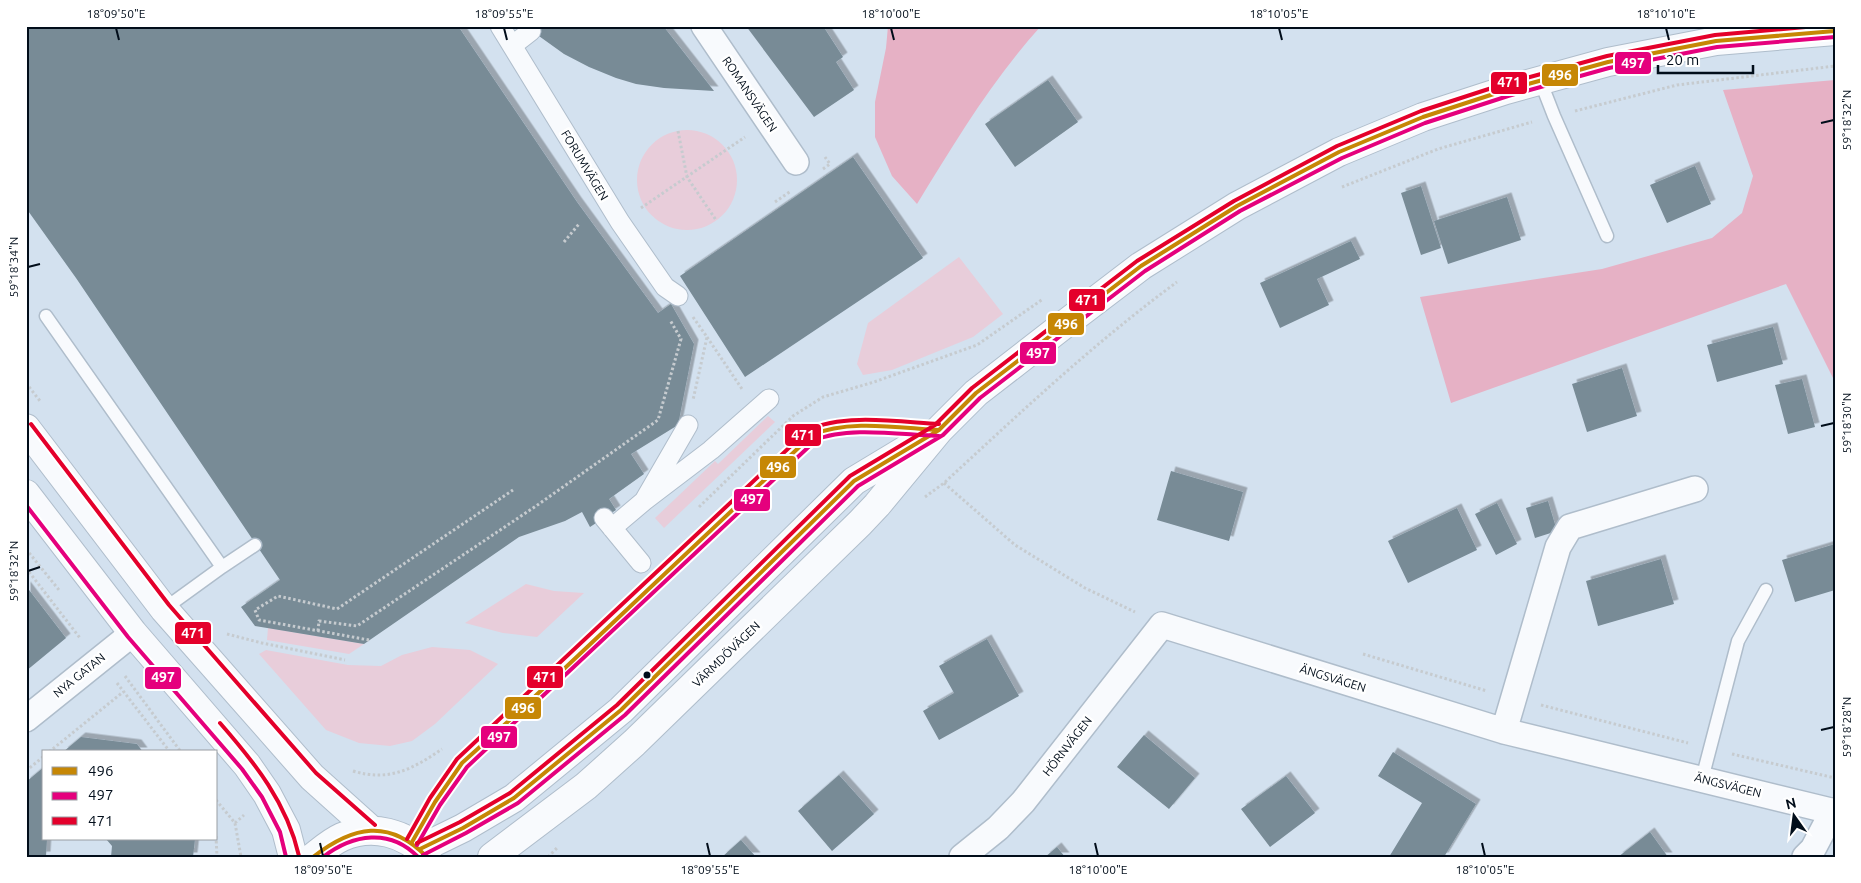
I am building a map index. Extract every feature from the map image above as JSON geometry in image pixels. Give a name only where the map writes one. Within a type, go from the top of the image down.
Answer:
[{"type":"main road","name":"VÄRMDÖVÄGEN","points":[[492,857],[586,786],[634,743],[866,517],[939,430],[976,393],[1141,266],[1237,206],[1339,152],[1423,117],[1540,80],[1608,62],[1716,41],[1751,32],[1835,31]]},
{"type":"main road","points":[[26,428],[164,608],[312,777],[371,830]]},
{"type":"main road","name":"VÄRMDÖVÄGEN","points":[[419,849],[463,828],[514,798],[621,710],[854,481],[939,430]]},
{"type":"main road","points":[[26,494],[133,633],[247,765],[267,794],[286,830],[293,857]]},
{"type":"main road","points":[[313,857],[343,837],[371,830],[388,833],[419,849]]},
{"type":"street","name":"FORUMVÄGEN","points":[[500,26],[620,222],[665,287],[678,296]]},
{"type":"street","name":"ROMANSVÄGEN","points":[[704,26],[796,162]]},
{"type":"street","points":[[513,45],[531,31]]},
{"type":"street","points":[[641,563],[608,523],[644,501],[711,450],[769,399]]},
{"type":"street","points":[[644,501],[688,425]]},
{"type":"street","points":[[1504,731],[1558,547],[1570,527],[1695,489]]},
{"type":"street","name":"ÄNGSVÄGEN","points":[[1162,625],[1504,731],[1834,811]]},
{"type":"street","name":"HÖRNVÄGEN","points":[[962,857],[998,828],[1023,802],[1162,625]]},
{"type":"street","name":"NYA GATAN","points":[[26,719],[133,633]]},
{"type":"street","points":[[1804,857],[1813,849],[1834,811]]},
{"type":"lane","points":[[1540,80],[1607,236]]},
{"type":"lane","points":[[46,316],[222,567]]},
{"type":"lane","points":[[419,849],[435,802],[462,764],[812,435],[823,430],[855,426],[939,430]]},
{"type":"lane","points":[[164,608],[256,545]]},
{"type":"lane","points":[[1702,779],[1738,641],[1766,590]]},
{"type":"path","points":[[1334,191],[1438,149],[1554,116],[1677,86],[1835,66]]},
{"type":"path","points":[[678,131],[686,178],[716,220]]},
{"type":"path","points":[[620,222],[736,143]]},
{"type":"path","points":[[564,242],[579,224]]},
{"type":"path","points":[[922,500],[944,483],[1071,366],[1178,281]]},
{"type":"path","points":[[696,510],[793,416],[823,397],[874,382],[976,345],[1050,295]]},
{"type":"path","points":[[678,296],[744,390]]},
{"type":"path","points":[[318,631],[319,620],[357,626],[536,506],[658,420],[681,339],[668,317]]},
{"type":"path","points":[[688,425],[706,337]]},
{"type":"path","points":[[944,483],[1015,545],[1085,588],[1162,625]]},
{"type":"path","points":[[369,640],[259,620],[255,610],[278,596],[337,610],[513,490]]},
{"type":"path","points":[[26,568],[81,638],[74,644]]},
{"type":"path","points":[[226,633],[262,643],[345,660]]},
{"type":"path","points":[[51,750],[123,692],[168,750]]},
{"type":"path","points":[[346,770],[365,775],[392,774],[418,766],[448,746]]},
{"type":"path","points":[[26,771],[42,758]]},
{"type":"path","points":[[218,802],[235,823],[241,857]]},
{"type":"path","points":[[216,840],[217,857]]},
{"type":"shaded area","points":[[888,26],[1041,26],[990,90],[917,204],[892,176],[875,137],[875,102],[886,48]]},
{"type":"shaded area","points":[[1835,80],[1835,382],[1786,284],[1451,403],[1420,297],[1602,269],[1712,238],[1742,213],[1753,176],[1723,90]]},
{"type":"shaded area","points":[[687,130],[706,134],[722,145],[733,161],[737,180],[733,199],[722,215],[706,226],[687,230],[668,226],[652,215],[641,199],[637,180],[641,161],[652,145],[668,134]]},
{"type":"shaded area","points":[[959,257],[1003,314],[973,337],[892,370],[863,375],[857,364],[868,323]]},
{"type":"shaded area","points":[[768,416],[775,422],[664,528],[655,518],[715,461],[718,464]]},
{"type":"shaded area","points":[[526,584],[554,591],[584,593],[537,637],[503,633],[465,623]]},
{"type":"shaded area","points":[[268,628],[364,644],[349,654],[267,640]]},
{"type":"shaded area","points":[[432,647],[470,650],[498,664],[435,724],[412,741],[390,746],[359,743],[326,730],[259,654],[266,650],[348,665],[381,666],[402,655]]},
{"type":"building","points":[[26,26],[458,26],[577,202],[658,313],[671,304],[694,344],[678,425],[631,454],[644,474],[609,499],[616,510],[590,527],[582,512],[565,521],[519,537],[364,644],[255,626],[241,607],[280,580],[76,278],[26,208]]},
{"type":"building","points":[[525,26],[664,27],[714,91],[664,88],[636,84],[616,78],[564,54]]},
{"type":"building","points":[[746,26],[823,26],[843,57],[836,62],[854,90],[814,117]]},
{"type":"building","points":[[1048,80],[1078,122],[1015,167],[985,124]]},
{"type":"building","points":[[853,157],[923,258],[745,377],[680,276]]},
{"type":"building","points":[[1695,166],[1711,204],[1667,223],[1650,185]]},
{"type":"building","points":[[1421,186],[1441,248],[1421,255],[1401,193]]},
{"type":"building","points":[[1507,197],[1521,240],[1448,264],[1434,221]]},
{"type":"building","points":[[1351,241],[1360,259],[1317,279],[1329,305],[1280,328],[1260,283]]},
{"type":"building","points":[[1773,327],[1783,364],[1717,382],[1707,345]]},
{"type":"building","points":[[1622,368],[1637,416],[1587,432],[1572,384]]},
{"type":"building","points":[[1802,379],[1815,427],[1788,434],[1775,385]]},
{"type":"building","points":[[1171,471],[1243,492],[1229,541],[1157,520]]},
{"type":"building","points":[[1548,501],[1557,531],[1535,538],[1526,508]]},
{"type":"building","points":[[1497,503],[1517,544],[1496,555],[1475,514]]},
{"type":"building","points":[[1457,508],[1477,550],[1408,583],[1388,541]]},
{"type":"building","points":[[1835,544],[1835,590],[1795,602],[1782,560]]},
{"type":"building","points":[[1661,559],[1674,604],[1598,626],[1586,581]]},
{"type":"building","points":[[26,586],[66,638],[26,671]]},
{"type":"building","points":[[987,639],[1019,696],[939,740],[923,711],[954,693],[939,666]]},
{"type":"building","points":[[1144,735],[1195,778],[1169,809],[1117,767]]},
{"type":"building","points":[[81,737],[137,744],[142,750],[65,750]]},
{"type":"building","points":[[1393,752],[1476,804],[1444,857],[1389,857],[1422,803],[1378,776]]},
{"type":"building","points":[[42,769],[42,840],[47,840],[46,856],[26,857],[26,782]]},
{"type":"building","points":[[839,775],[874,814],[832,851],[798,811]]},
{"type":"building","points":[[1286,776],[1315,813],[1270,847],[1241,809]]},
{"type":"building","points":[[1650,832],[1668,857],[1618,857]]},
{"type":"building","points":[[107,840],[195,840],[193,857],[111,857],[112,846]]},
{"type":"building","points":[[741,840],[756,857],[722,857]]},
{"type":"building","points":[[1057,847],[1065,857],[1045,857]]},
{"type":"transit line","name":"471","points":[[417,843],[460,822],[510,793],[617,705],[850,476],[935,425],[972,388],[1137,261],[1234,201],[1337,146],[1421,111],[1504,84],[1607,56],[1715,35],[1817,26]]},
{"type":"transit line","name":"496","points":[[420,849],[463,828],[514,798],[621,710],[854,481],[939,430],[976,393],[1141,266],[1237,206],[1339,152],[1423,117],[1506,90],[1608,62],[1716,41],[1835,31]]},
{"type":"transit line","name":"497","points":[[423,855],[518,803],[625,715],[858,486],[943,435],[980,398],[1145,271],[1240,211],[1342,158],[1425,123],[1508,96],[1609,68],[1717,47],[1835,37]]},
{"type":"transit line","name":"471","points":[[407,839],[430,798],[457,759],[808,430],[822,425],[855,420],[939,424]]},
{"type":"transit line","name":"471","points":[[31,424],[169,605],[316,773],[375,825]]},
{"type":"transit line","name":"496","points":[[412,842],[435,802],[462,763],[812,435],[826,430],[858,426],[891,426],[939,430]]},
{"type":"transit line","name":"497","points":[[417,845],[440,805],[467,767],[816,440],[843,433],[859,432],[939,436]]},
{"type":"transit line","name":"497","points":[[26,505],[128,637],[242,769],[262,797],[280,832],[286,857]]},
{"type":"transit line","name":"471","points":[[220,723],[257,769],[278,801],[287,818],[299,856]]},
{"type":"transit line","name":"496","points":[[313,857],[342,838],[371,831],[399,836],[427,857]]},
{"type":"transit line","name":"497","points":[[323,857],[347,843],[371,838],[384,838],[396,842],[418,857]]}]
